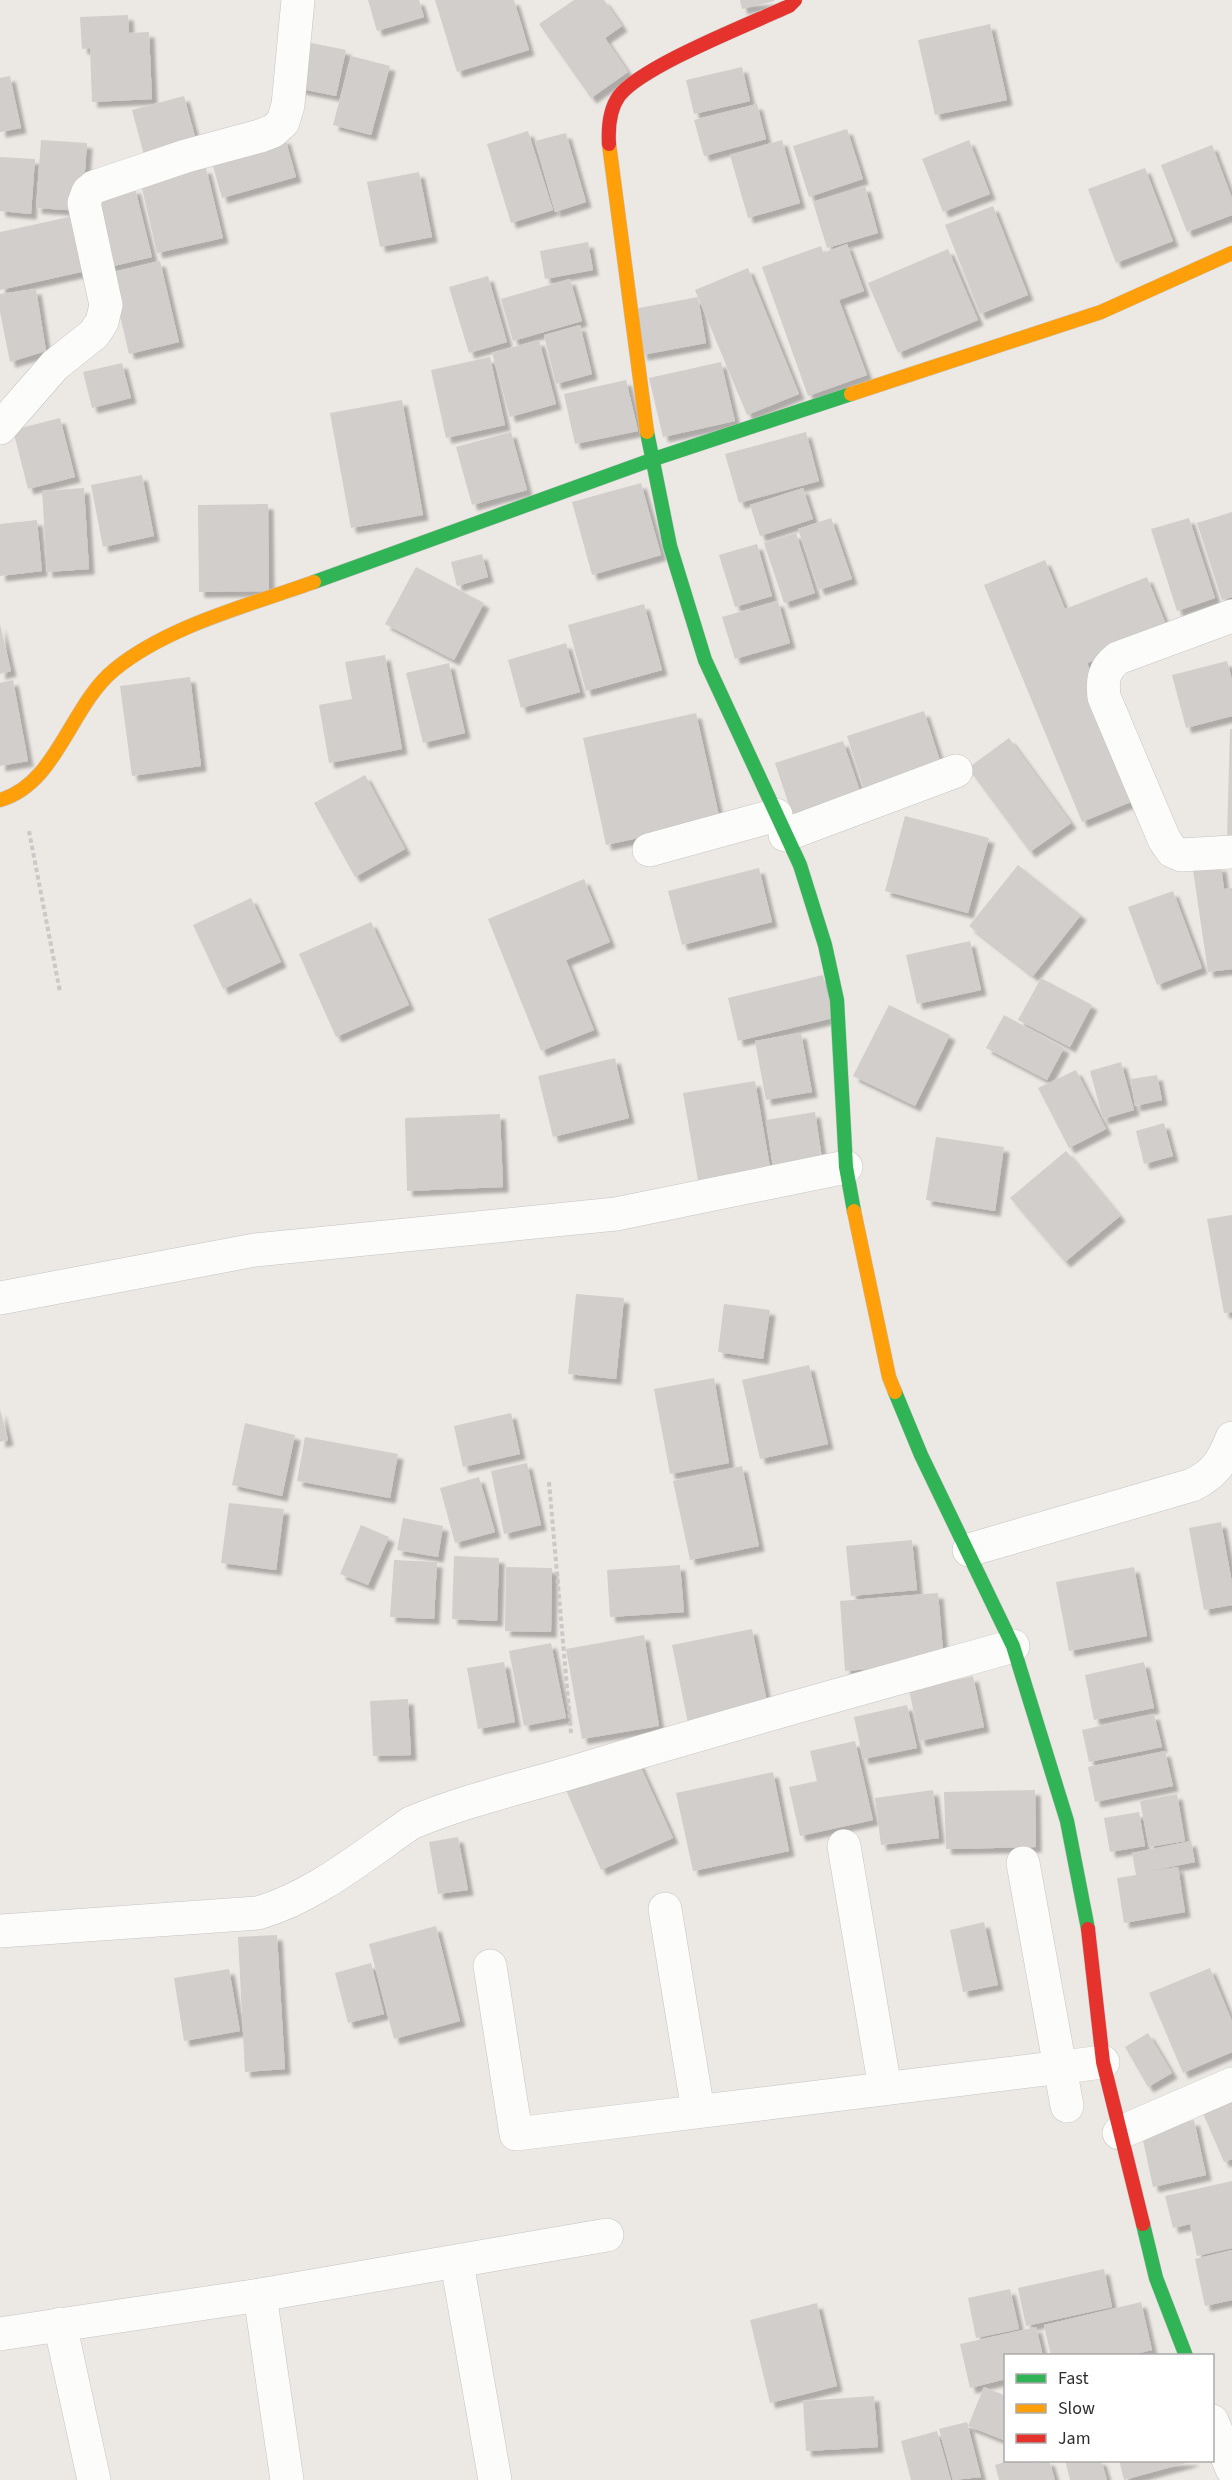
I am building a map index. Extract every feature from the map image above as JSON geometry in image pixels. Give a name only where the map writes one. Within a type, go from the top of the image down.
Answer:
[{"type":"street","points":[[0,428],[55,365],[94,334],[102,322],[106,305],[84,203],[88,192],[186,156],[260,136],[273,131],[283,122],[288,105],[298,0]]},
{"type":"street","points":[[795,0],[789,6],[640,76],[621,91],[612,105],[608,126],[609,162],[651,460],[670,546],[705,660],[800,865],[825,945],[837,1000],[846,1167],[861,1252],[889,1377],[921,1455],[969,1550],[1013,1646],[1067,1821],[1088,1930],[1103,2062],[1156,2278],[1186,2354]]},
{"type":"street","points":[[0,800],[21,792],[37,776],[90,694],[115,669],[145,648],[210,620],[651,460],[1101,312],[1232,253]]},
{"type":"street","points":[[1232,616],[1118,658],[1107,666],[1103,681],[1104,697],[1164,839],[1172,851],[1181,855],[1232,852]]},
{"type":"street","points":[[649,850],[780,825],[956,771]]},
{"type":"street","points":[[0,1298],[255,1250],[616,1214],[846,1167]]},
{"type":"street","points":[[969,1550],[1192,1485],[1210,1476],[1224,1460],[1232,1438]]},
{"type":"street","points":[[0,1931],[266,1911],[283,1906],[306,1893],[411,1823],[423,1818],[480,1798],[675,1741],[1013,1646]]},
{"type":"street","points":[[844,1846],[885,2088]]},
{"type":"street","points":[[1023,1863],[1067,2106]]},
{"type":"street","points":[[665,1909],[698,2111]]},
{"type":"street","points":[[490,1966],[516,2134],[1103,2062]]},
{"type":"street","points":[[1119,2133],[1232,2085]]},
{"type":"street","points":[[0,2334],[457,2263],[607,2235]]},
{"type":"street","points":[[457,2263],[495,2480]]},
{"type":"street","points":[[260,2295],[287,2480]]},
{"type":"street","points":[[60,2324],[94,2480]]},
{"type":"street","points":[[1208,2480],[1232,2470],[1214,2426]]},
{"type":"path","points":[[21,792],[60,992]]},
{"type":"path","points":[[549,1482],[570,1726]]},
{"type":"building","points":[[368,0],[419,0],[424,17],[377,31]]},
{"type":"building","points":[[435,0],[514,0],[529,50],[457,72]]},
{"type":"building","points":[[574,0],[604,0],[622,26],[605,38],[628,72],[591,98],[539,24]]},
{"type":"building","points":[[740,0],[774,0],[774,1],[742,9]]},
{"type":"building","points":[[128,15],[129,33],[149,32],[152,99],[92,102],[90,48],[82,49],[80,17]]},
{"type":"building","points":[[990,24],[1007,100],[935,115],[918,40]]},
{"type":"building","points":[[307,42],[346,50],[336,96],[296,88]]},
{"type":"building","points":[[351,56],[390,66],[371,135],[333,125]]},
{"type":"building","points":[[742,67],[750,101],[694,114],[686,80]]},
{"type":"building","points":[[10,76],[21,128],[0,132],[0,78]]},
{"type":"building","points":[[184,96],[197,144],[145,159],[132,110]]},
{"type":"building","points":[[757,104],[766,139],[704,156],[694,120]]},
{"type":"building","points":[[847,129],[863,179],[809,197],[793,146]]},
{"type":"building","points":[[528,131],[553,210],[511,223],[487,144]]},
{"type":"building","points":[[566,133],[586,202],[555,212],[535,141]]},
{"type":"building","points":[[285,138],[296,177],[222,198],[211,159]]},
{"type":"building","points":[[41,140],[87,143],[82,211],[36,208]]},
{"type":"building","points":[[782,140],[800,203],[748,218],[730,155]]},
{"type":"building","points":[[969,140],[990,194],[943,212],[922,159]]},
{"type":"building","points":[[1212,145],[1232,198],[1232,215],[1187,232],[1161,165]]},
{"type":"building","points":[[0,157],[35,159],[31,214],[0,211]]},
{"type":"building","points":[[206,168],[223,238],[157,253],[141,184]]},
{"type":"building","points":[[1145,168],[1173,241],[1116,263],[1088,189]]},
{"type":"building","points":[[419,172],[432,237],[380,247],[367,182]]},
{"type":"building","points":[[865,186],[878,233],[827,248],[813,202]]},
{"type":"building","points":[[135,188],[152,257],[105,268],[88,199]]},
{"type":"building","points":[[993,206],[1028,295],[980,314],[945,225]]},
{"type":"building","points":[[78,215],[90,270],[0,290],[0,232]]},
{"type":"building","points":[[588,242],[593,270],[545,279],[540,251]]},
{"type":"building","points":[[847,244],[864,291],[839,300],[867,375],[808,396],[762,267],[821,246],[823,253]]},
{"type":"building","points":[[948,249],[978,320],[898,353],[868,283]]},
{"type":"building","points":[[160,261],[179,342],[129,354],[110,273]]},
{"type":"building","points":[[748,268],[799,394],[747,415],[695,290]]},
{"type":"building","points":[[488,276],[507,342],[469,353],[449,287]]},
{"type":"building","points":[[570,279],[582,321],[513,341],[501,299]]},
{"type":"building","points":[[36,289],[46,351],[10,362],[0,312],[0,294]]},
{"type":"building","points":[[698,297],[706,343],[642,355],[634,309]]},
{"type":"building","points":[[580,325],[592,374],[556,384],[544,335]]},
{"type":"building","points":[[539,340],[556,404],[510,417],[492,353]]},
{"type":"building","points":[[490,357],[505,425],[446,438],[431,370]]},
{"type":"building","points":[[721,362],[735,421],[663,437],[649,378]]},
{"type":"building","points":[[122,363],[131,398],[92,408],[83,372]]},
{"type":"building","points":[[626,380],[638,431],[575,444],[564,394]]},
{"type":"building","points":[[402,400],[423,515],[351,528],[330,413]]},
{"type":"building","points":[[60,418],[75,477],[28,489],[13,430]]},
{"type":"building","points":[[511,432],[527,490],[472,505],[456,447]]},
{"type":"building","points":[[806,432],[819,481],[739,503],[725,454]]},
{"type":"building","points":[[142,475],[154,536],[103,547],[91,485]]},
{"type":"building","points":[[641,483],[661,555],[592,575],[572,502]]},
{"type":"building","points":[[84,488],[89,569],[47,572],[42,491]]},
{"type":"building","points":[[803,488],[813,519],[760,536],[750,505]]},
{"type":"building","points":[[268,504],[269,591],[199,592],[198,505]]},
{"type":"building","points":[[1232,512],[1232,597],[1222,600],[1197,523]]},
{"type":"building","points":[[831,518],[852,579],[819,590],[798,529]]},
{"type":"building","points":[[1189,518],[1215,598],[1177,611],[1151,529]]},
{"type":"building","points":[[37,520],[42,571],[0,576],[0,524]]},
{"type":"building","points":[[796,533],[815,593],[784,603],[764,543]]},
{"type":"building","points":[[757,544],[772,596],[735,607],[719,555]]},
{"type":"building","points":[[482,554],[488,577],[457,586],[451,562]]},
{"type":"building","points":[[1045,560],[1065,609],[1147,577],[1169,632],[1087,663],[1143,797],[1082,822],[984,585]]},
{"type":"building","points":[[416,567],[484,603],[454,660],[385,624]]},
{"type":"building","points":[[778,601],[790,643],[735,659],[722,617]]},
{"type":"building","points":[[644,604],[662,670],[586,691],[568,625]]},
{"type":"building","points":[[0,624],[11,671],[0,674]]},
{"type":"building","points":[[566,643],[580,692],[521,708],[508,660]]},
{"type":"building","points":[[385,655],[402,749],[329,763],[319,705],[352,699],[345,662]]},
{"type":"building","points":[[1227,661],[1232,680],[1232,716],[1186,728],[1172,675]]},
{"type":"building","points":[[449,663],[465,733],[423,743],[406,673]]},
{"type":"building","points":[[190,677],[201,766],[132,776],[120,686]]},
{"type":"building","points":[[13,680],[28,761],[0,766],[0,683]]},
{"type":"building","points":[[924,711],[943,770],[866,795],[847,736]]},
{"type":"building","points":[[696,713],[720,820],[606,845],[583,738]]},
{"type":"building","points":[[1230,729],[1232,729],[1232,839],[1227,839]]},
{"type":"building","points":[[1009,738],[1071,823],[1030,852],[968,768]]},
{"type":"building","points":[[843,741],[864,803],[796,826],[775,763]]},
{"type":"building","points":[[365,775],[405,849],[355,877],[314,803]]},
{"type":"building","points":[[905,816],[989,838],[968,913],[885,891]]},
{"type":"building","points":[[1018,865],[1081,915],[1033,976],[969,926]]},
{"type":"building","points":[[1221,866],[1224,889],[1232,888],[1232,969],[1208,972],[1193,870]]},
{"type":"building","points":[[759,868],[772,922],[682,945],[668,891]]},
{"type":"building","points":[[584,879],[610,942],[566,960],[594,1030],[541,1051],[488,919]]},
{"type":"building","points":[[1173,891],[1202,968],[1157,985],[1128,907]]},
{"type":"building","points":[[251,898],[281,962],[223,989],[193,925]]},
{"type":"building","points":[[371,922],[409,1005],[336,1037],[299,954]]},
{"type":"building","points":[[970,941],[981,990],[917,1004],[906,955]]},
{"type":"building","points":[[823,975],[833,1018],[738,1041],[728,998]]},
{"type":"building","points":[[1041,978],[1092,1005],[1070,1047],[1018,1020]]},
{"type":"building","points":[[889,1005],[950,1035],[915,1106],[853,1076]]},
{"type":"building","points":[[1004,1015],[1064,1048],[1047,1080],[986,1048]]},
{"type":"building","points":[[801,1033],[812,1092],[766,1100],[755,1041]]},
{"type":"building","points":[[615,1058],[629,1118],[553,1137],[538,1076]]},
{"type":"building","points":[[1121,1062],[1134,1110],[1103,1119],[1090,1071]]},
{"type":"building","points":[[1076,1070],[1106,1129],[1069,1148],[1038,1088]]},
{"type":"building","points":[[1157,1075],[1162,1100],[1135,1106],[1131,1079]]},
{"type":"building","points":[[755,1081],[771,1173],[699,1186],[683,1093]]},
{"type":"building","points":[[815,1112],[823,1165],[774,1173],[766,1120]]},
{"type":"building","points":[[500,1114],[503,1187],[407,1191],[405,1118]]},
{"type":"building","points":[[1164,1123],[1173,1156],[1144,1164],[1136,1131]]},
{"type":"building","points":[[936,1137],[1004,1147],[995,1211],[926,1200]]},
{"type":"building","points":[[1066,1151],[1120,1216],[1065,1262],[1010,1198]]},
{"type":"building","points":[[1232,1215],[1232,1312],[1224,1313],[1207,1219]]},
{"type":"building","points":[[576,1294],[624,1298],[616,1379],[568,1374]]},
{"type":"building","points":[[724,1304],[770,1310],[763,1359],[718,1352]]},
{"type":"building","points":[[809,1365],[828,1444],[760,1459],[742,1380]]},
{"type":"building","points":[[714,1378],[729,1463],[670,1474],[654,1389]]},
{"type":"building","points":[[0,1409],[8,1440],[0,1442]]},
{"type":"building","points":[[511,1413],[520,1454],[463,1467],[454,1426]]},
{"type":"building","points":[[245,1423],[295,1435],[282,1496],[232,1485]]},
{"type":"building","points":[[305,1437],[398,1454],[390,1498],[297,1481]]},
{"type":"building","points":[[527,1463],[541,1525],[504,1534],[491,1471]]},
{"type":"building","points":[[742,1466],[759,1546],[690,1560],[673,1481]]},
{"type":"building","points":[[479,1477],[495,1532],[455,1543],[440,1488]]},
{"type":"building","points":[[229,1503],[284,1509],[276,1570],[221,1563]]},
{"type":"building","points":[[403,1518],[443,1526],[438,1557],[397,1550]]},
{"type":"building","points":[[1221,1522],[1232,1583],[1232,1605],[1204,1610],[1189,1528]]},
{"type":"building","points":[[361,1525],[389,1537],[368,1585],[340,1574]]},
{"type":"building","points":[[912,1540],[917,1590],[851,1596],[846,1546]]},
{"type":"building","points":[[454,1556],[499,1558],[497,1621],[452,1619]]},
{"type":"building","points":[[394,1560],[437,1562],[434,1619],[390,1617]]},
{"type":"building","points":[[680,1565],[684,1612],[610,1617],[607,1570]]},
{"type":"building","points":[[506,1567],[552,1568],[551,1632],[505,1631]]},
{"type":"building","points":[[1134,1567],[1147,1636],[1069,1651],[1056,1582]]},
{"type":"building","points":[[938,1593],[944,1663],[845,1671],[840,1601]]},
{"type":"building","points":[[752,1629],[768,1707],[688,1723],[672,1645]]},
{"type":"building","points":[[644,1635],[659,1726],[582,1739],[566,1649]]},
{"type":"building","points":[[551,1643],[566,1718],[524,1726],[509,1651]]},
{"type":"building","points":[[504,1662],[515,1722],[478,1729],[467,1668]]},
{"type":"building","points":[[1144,1662],[1154,1708],[1094,1720],[1085,1675]]},
{"type":"building","points":[[973,1676],[984,1727],[920,1741],[909,1690]]},
{"type":"building","points":[[408,1699],[411,1755],[373,1756],[370,1701]]},
{"type":"building","points":[[907,1705],[917,1748],[863,1759],[854,1717]]},
{"type":"building","points":[[1154,1714],[1162,1747],[1089,1762],[1082,1730]]},
{"type":"building","points":[[855,1741],[873,1820],[800,1836],[789,1787],[817,1781],[810,1751]]},
{"type":"building","points":[[1165,1751],[1173,1786],[1095,1802],[1088,1767]]},
{"type":"building","points":[[637,1759],[673,1838],[601,1870],[566,1790]]},
{"type":"building","points":[[773,1772],[789,1851],[693,1871],[676,1793]]},
{"type":"building","points":[[933,1790],[939,1838],[881,1845],[875,1798]]},
{"type":"building","points":[[1035,1790],[1036,1847],[946,1849],[944,1792]]},
{"type":"building","points":[[1177,1794],[1185,1841],[1149,1847],[1140,1801]]},
{"type":"building","points":[[1139,1812],[1145,1846],[1110,1852],[1104,1818]]},
{"type":"building","points":[[458,1837],[468,1890],[438,1894],[429,1842]]},
{"type":"building","points":[[1191,1841],[1195,1862],[1145,1872],[1178,1867],[1185,1912],[1124,1923],[1117,1878],[1136,1875],[1132,1853]]},
{"type":"building","points":[[984,1922],[998,1985],[963,1992],[950,1930]]},
{"type":"building","points":[[436,1926],[460,2021],[394,2039],[369,1944]]},
{"type":"building","points":[[277,1935],[285,2069],[245,2072],[238,1937]]},
{"type":"building","points":[[371,1963],[384,2014],[348,2023],[335,1973]]},
{"type":"building","points":[[1210,1968],[1232,2021],[1232,2052],[1183,2073],[1149,1993]]},
{"type":"building","points":[[229,1969],[240,2031],[184,2041],[174,1978]]},
{"type":"building","points":[[1148,2033],[1172,2073],[1148,2087],[1125,2047]]},
{"type":"building","points":[[1232,2100],[1232,2159],[1224,2162],[1201,2109]]},
{"type":"building","points":[[1194,2120],[1206,2175],[1153,2187],[1141,2131]]},
{"type":"building","points":[[1232,2181],[1232,2248],[1197,2256],[1190,2224],[1173,2228],[1165,2196]]},
{"type":"building","points":[[1232,2250],[1232,2300],[1205,2306],[1195,2259]]},
{"type":"building","points":[[1104,2269],[1112,2307],[1026,2326],[1018,2288]]},
{"type":"building","points":[[1010,2289],[1019,2329],[976,2338],[968,2298]]},
{"type":"building","points":[[1141,2302],[1152,2350],[1135,2354],[1051,2354],[1044,2325]]},
{"type":"building","points":[[817,2303],[837,2386],[770,2403],[750,2320]]},
{"type":"building","points":[[1036,2327],[1043,2354],[1004,2354],[1004,2380],[970,2388],[960,2344]]},
{"type":"building","points":[[984,2387],[1004,2395],[1004,2440],[968,2426]]},
{"type":"building","points":[[874,2396],[878,2447],[806,2451],[803,2401]]},
{"type":"building","points":[[967,2422],[981,2477],[953,2480],[939,2429]]},
{"type":"building","points":[[937,2431],[951,2480],[911,2480],[901,2441]]},
{"type":"building","points":[[1005,2462],[1050,2462],[1055,2480],[999,2480],[995,2465]]},
{"type":"building","points":[[1066,2462],[1102,2462],[1107,2480],[1070,2480]]},
{"type":"building","points":[[1120,2462],[1189,2462],[1124,2480]]},
{"type":"traffic: fast","points":[[314,582],[651,460],[851,394]]},
{"type":"traffic: fast","points":[[647,432],[670,546],[705,660],[800,865],[825,945],[837,1000],[846,1167],[854,1211]]},
{"type":"traffic: fast","points":[[895,1392],[921,1455],[1013,1646],[1067,1821],[1088,1929]]},
{"type":"traffic: fast","points":[[1143,2224],[1156,2278],[1185,2354]]},
{"type":"traffic: slow","points":[[609,144],[647,432]]},
{"type":"traffic: slow","points":[[851,394],[1101,312],[1232,253]]},
{"type":"traffic: slow","points":[[0,800],[19,791],[36,778],[50,761],[99,685],[114,670],[135,655],[159,641],[210,618],[314,582]]},
{"type":"traffic: slow","points":[[854,1211],[889,1377],[895,1392]]},
{"type":"traffic: jam","points":[[609,144],[609,125],[613,107],[619,96],[631,84],[673,59],[789,6],[795,0]]},
{"type":"traffic: jam","points":[[1088,1929],[1103,2062],[1143,2224]]}]
